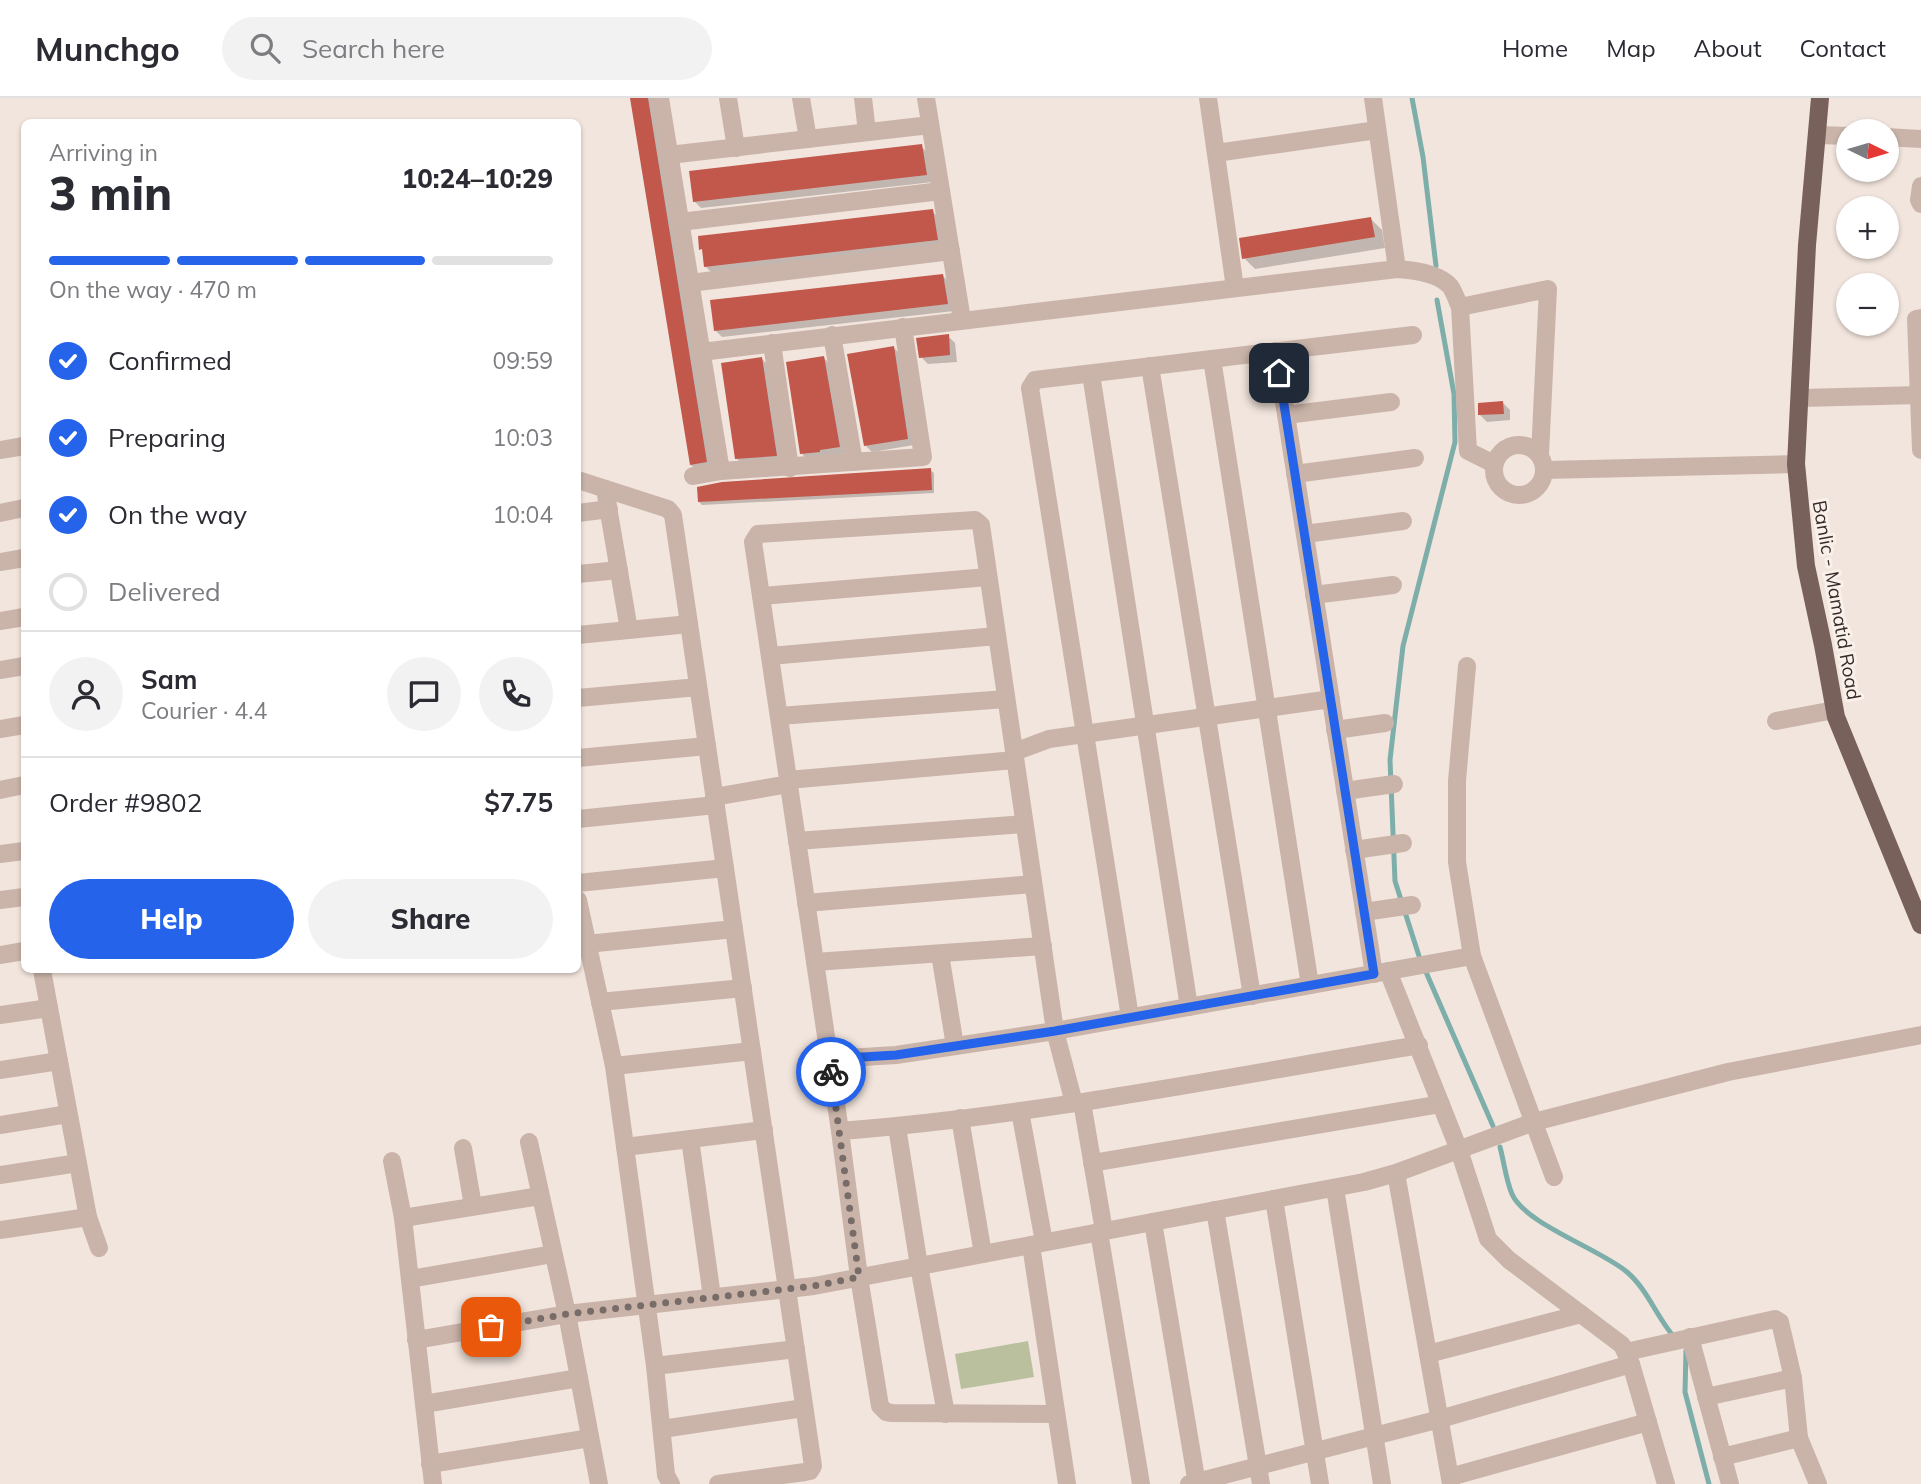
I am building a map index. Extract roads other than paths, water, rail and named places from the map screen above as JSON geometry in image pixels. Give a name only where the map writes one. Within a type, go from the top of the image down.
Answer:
[{"type":"main road","name":"Banlic - Mamatid Road","points":[[1820,98],[1819,135],[1807,245],[1796,464],[1806,566],[1835,710],[1876,819],[1921,925]]},
{"type":"street","points":[[660,98],[721,471]]},
{"type":"street","points":[[728,98],[736,148]]},
{"type":"street","points":[[801,98],[808,139]]},
{"type":"street","points":[[863,98],[867,132]]},
{"type":"street","points":[[926,98],[962,320]]},
{"type":"street","points":[[1208,98],[1235,288]]},
{"type":"street","points":[[1373,98],[1397,269]]},
{"type":"street","points":[[669,155],[930,125]]},
{"type":"street","points":[[1216,153],[1377,130]]},
{"type":"street","points":[[1819,135],[1836,136]]},
{"type":"street","points":[[1899,137],[1921,138]]},
{"type":"street","points":[[1921,186],[1921,204]]},
{"type":"street","points":[[680,222],[941,191]]},
{"type":"street","points":[[690,283],[951,251]]},
{"type":"street","points":[[701,352],[1397,269],[1412,270],[1431,275],[1450,286],[1460,307],[1468,451],[1494,464]]},
{"type":"street","points":[[1460,307],[1548,289],[1542,462],[1539,486],[1524,495],[1516,495],[1501,488],[1496,480],[1494,464],[1497,456],[1510,445],[1526,445],[1542,462],[1796,464]]},
{"type":"street","points":[[1921,318],[1916,319],[1921,450]]},
{"type":"street","points":[[692,476],[721,471],[923,457],[903,327]]},
{"type":"street","points":[[832,335],[854,462]]},
{"type":"street","points":[[1130,1017],[1030,388],[1035,380],[1413,335]]},
{"type":"street","points":[[772,343],[790,468]]},
{"type":"street","points":[[1276,351],[1364,912],[1381,972],[1419,1045],[1459,1150],[1488,1239],[1502,1254],[1622,1345],[1629,1358],[1648,1422],[1662,1483]]},
{"type":"street","points":[[1212,359],[1310,985]]},
{"type":"street","points":[[1150,366],[1252,996]]},
{"type":"street","points":[[1091,374],[1189,1007]]},
{"type":"street","points":[[1801,398],[1920,395]]},
{"type":"street","points":[[1286,415],[1391,402]]},
{"type":"street","points":[[0,450],[21,446]]},
{"type":"street","points":[[1295,474],[1415,458]]},
{"type":"street","points":[[581,481],[671,512],[813,1466],[812,1469],[718,1484]]},
{"type":"street","points":[[606,489],[629,630]]},
{"type":"street","points":[[0,513],[21,509]]},
{"type":"street","points":[[581,513],[609,509]]},
{"type":"street","points":[[1056,1414],[892,1413],[883,1410],[859,1277],[753,542],[758,534],[975,520],[981,525],[1055,1031],[1078,1103],[1092,1163],[1140,1484]]},
{"type":"street","points":[[1304,534],[1403,522]]},
{"type":"street","points":[[0,562],[21,558]]},
{"type":"street","points":[[581,574],[619,570]]},
{"type":"street","points":[[761,597],[988,578]]},
{"type":"street","points":[[1314,595],[1393,585]]},
{"type":"street","points":[[0,621],[21,618]]},
{"type":"street","points":[[581,635],[689,624]]},
{"type":"street","points":[[770,656],[997,636]]},
{"type":"street","points":[[0,670],[21,666]]},
{"type":"street","points":[[1467,666],[1457,781],[1457,862],[1472,956],[1554,1177]]},
{"type":"street","points":[[581,698],[698,687]]},
{"type":"street","points":[[779,716],[1006,699]]},
{"type":"street","points":[[581,819],[715,801],[788,782],[1015,756],[1049,739],[1331,699]]},
{"type":"street","points":[[1776,721],[1835,710]]},
{"type":"street","points":[[1335,730],[1385,723]]},
{"type":"street","points":[[0,729],[21,726]]},
{"type":"street","points":[[581,758],[707,746]]},
{"type":"street","points":[[1345,791],[1394,784]]},
{"type":"street","points":[[0,790],[21,786]]},
{"type":"street","points":[[797,841],[1024,824]]},
{"type":"street","points":[[1354,850],[1403,843]]},
{"type":"street","points":[[0,855],[21,852]]},
{"type":"street","points":[[581,883],[725,868]]},
{"type":"street","points":[[806,903],[1033,884]]},
{"type":"street","points":[[0,900],[21,897]]},
{"type":"street","points":[[1364,912],[1412,905]]},
{"type":"street","points":[[581,915],[614,1066],[655,1366],[666,1475],[671,1484]]},
{"type":"street","points":[[587,944],[734,929]]},
{"type":"street","points":[[815,962],[1043,946]]},
{"type":"street","points":[[0,949],[0,955],[21,952]]},
{"type":"street","points":[[940,954],[955,1046]]},
{"type":"street","points":[[829,1059],[896,1055],[1055,1031],[1472,956]]},
{"type":"street","points":[[43,973],[88,1217],[99,1248]]},
{"type":"street","points":[[600,1002],[743,988]]},
{"type":"street","points":[[0,1015],[49,1008]]},
{"type":"street","points":[[416,1340],[645,1303],[787,1289],[1335,1188],[1396,1173],[1534,1122],[1728,1072],[1921,1035]]},
{"type":"street","points":[[840,1131],[897,1127],[1078,1103],[1419,1045]]},
{"type":"street","points":[[614,1066],[752,1051]]},
{"type":"street","points":[[0,1070],[59,1061]]},
{"type":"street","points":[[1092,1163],[1441,1104]]},
{"type":"street","points":[[1020,1111],[1038,1243],[1056,1414],[1067,1484]]},
{"type":"street","points":[[0,1125],[68,1114]]},
{"type":"street","points":[[960,1118],[983,1254]]},
{"type":"street","points":[[897,1127],[946,1413]]},
{"type":"street","points":[[625,1147],[764,1130]]},
{"type":"street","points":[[690,1139],[712,1297]]},
{"type":"street","points":[[529,1142],[567,1314],[599,1484]]},
{"type":"street","points":[[463,1148],[473,1206]]},
{"type":"street","points":[[392,1161],[410,1279],[433,1484]]},
{"type":"street","points":[[0,1175],[78,1163]]},
{"type":"street","points":[[1396,1173],[1451,1480],[1648,1422]]},
{"type":"street","points":[[1335,1188],[1382,1484]]},
{"type":"street","points":[[402,1217],[540,1196]]},
{"type":"street","points":[[1274,1199],[1320,1484]]},
{"type":"street","points":[[1215,1210],[1259,1475]]},
{"type":"street","points":[[0,1230],[88,1217]]},
{"type":"street","points":[[1153,1222],[1194,1483],[1259,1475],[1315,1451],[1440,1419],[1690,1338],[1775,1319],[1780,1322],[1793,1378],[1799,1438],[1818,1484]]},
{"type":"street","points":[[410,1279],[553,1254]]},
{"type":"street","points":[[1428,1354],[1581,1314]]},
{"type":"street","points":[[1690,1338],[1730,1484]]},
{"type":"street","points":[[655,1366],[796,1349]]},
{"type":"street","points":[[424,1404],[579,1378]]},
{"type":"street","points":[[1706,1397],[1793,1378]]},
{"type":"street","points":[[662,1429],[804,1408]]},
{"type":"street","points":[[430,1464],[590,1438]]},
{"type":"street","points":[[1722,1457],[1799,1438]]},
{"type":"waterway","points":[[1412,98],[1423,157],[1436,266]]},
{"type":"waterway","points":[[1437,300],[1454,394],[1455,442],[1403,646],[1390,760],[1395,881],[1419,956],[1493,1126]]},
{"type":"waterway","points":[[1500,1147],[1510,1189],[1520,1205],[1547,1226],[1627,1272],[1641,1287],[1675,1338]]},
{"type":"waterway","points":[[1686,1350],[1685,1392],[1709,1484]]}]
